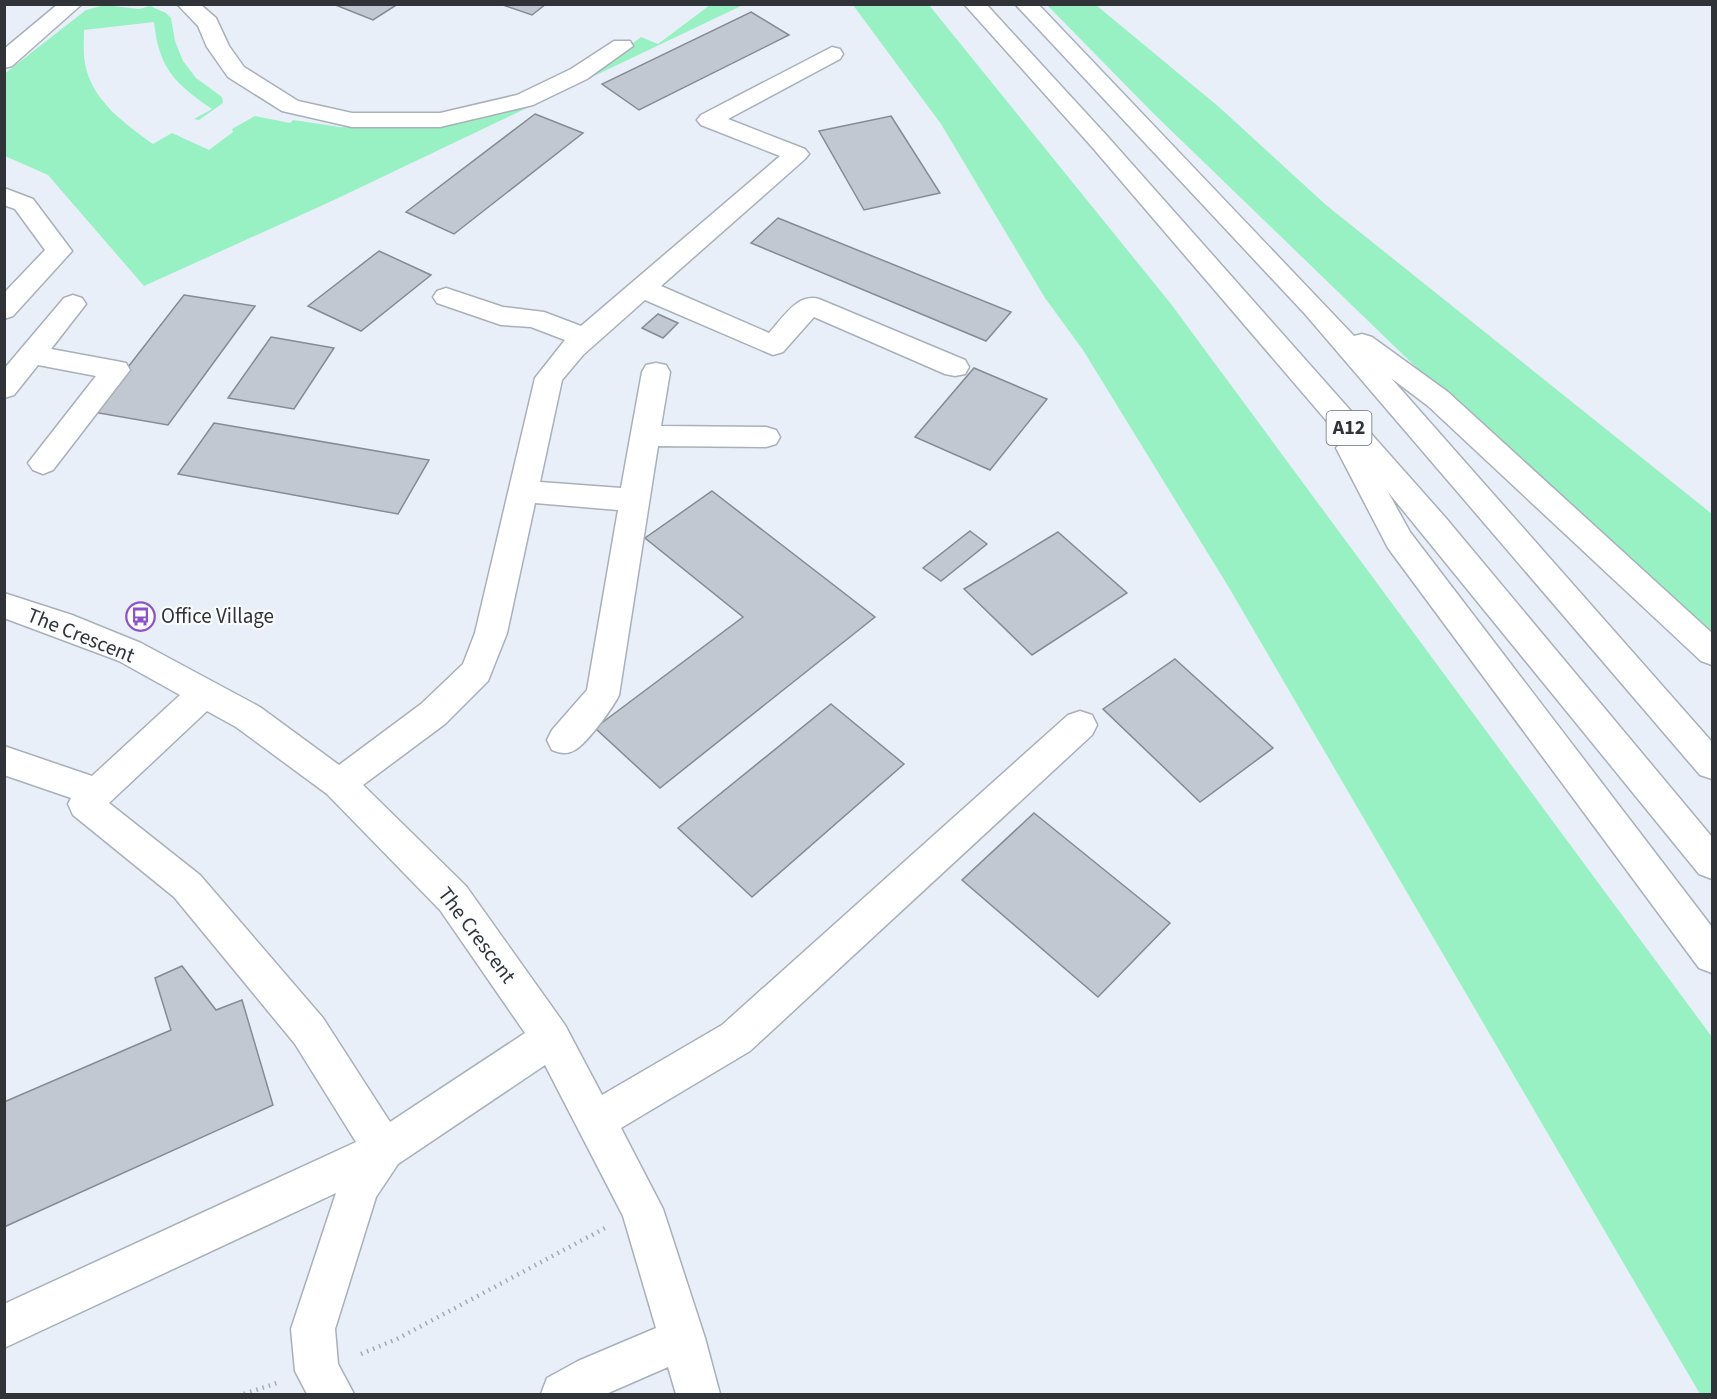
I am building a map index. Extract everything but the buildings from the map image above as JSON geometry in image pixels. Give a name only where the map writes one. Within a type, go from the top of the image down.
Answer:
[{"type":"main road","points":[[4,61],[72,4]]},
{"type":"main road","points":[[187,4],[208,23],[218,46],[236,72],[290,106],[352,120],[440,120],[525,100],[579,74],[622,46]]},
{"type":"main road","name":"A12","points":[[974,4],[1100,142],[1434,525],[1713,863]]},
{"type":"main road","name":"A12","points":[[1025,4],[1314,308],[1713,765]]},
{"type":"main road","points":[[339,784],[433,714],[476,672],[491,633],[549,378],[584,338],[797,154],[709,120],[832,54]]},
{"type":"main road","points":[[4,195],[24,204],[59,250],[4,310]]},
{"type":"main road","points":[[642,288],[773,345],[810,305],[955,367]]},
{"type":"main road","points":[[446,297],[501,316],[535,318],[584,338]]},
{"type":"main road","points":[[4,388],[73,304]]},
{"type":"main road","name":"A12","points":[[1314,308],[1438,399],[1664,610],[1713,652]]},
{"type":"main road","points":[[32,355],[116,370],[43,463]]},
{"type":"main road","points":[[564,740],[603,694],[656,372]]},
{"type":"main road","name":"A12","points":[[1323,399],[1399,540],[1713,956]]},
{"type":"main road","points":[[645,436],[766,437]]},
{"type":"main road","points":[[523,491],[634,500]]},
{"type":"main road","name":"The Crescent","points":[[4,605],[61,624],[129,652],[248,717],[339,784],[453,898],[551,1038],[597,1120],[642,1209],[683,1338],[698,1395]]},
{"type":"main road","points":[[204,693],[85,804],[187,886],[309,1031],[384,1150]]},
{"type":"main road","points":[[597,1120],[736,1038],[1080,725]]},
{"type":"main road","points":[[4,760],[97,792]]},
{"type":"main road","points":[[4,1327],[384,1150],[551,1038]]},
{"type":"main road","points":[[324,1383],[313,1329],[359,1187],[384,1150]]},
{"type":"main road","points":[[563,1395],[594,1377],[683,1338]]},
{"type":"path","points":[[324,1383],[398,1339],[642,1209]]},
{"type":"green space","points":[[105,5],[139,9],[150,6],[166,13],[171,18],[175,41],[183,61],[196,78],[222,97],[223,103],[199,120],[194,119],[212,109],[188,91],[171,73],[160,51],[154,22],[84,30],[85,63],[88,76],[102,100],[131,128],[153,144],[172,133],[209,150],[233,132],[232,129],[255,116],[290,123],[293,120],[340,127],[429,126],[599,69],[641,37],[658,44],[710,5],[743,5],[334,200],[144,286],[48,175],[5,156],[4,74],[86,10]]},
{"type":"green space","points":[[853,5],[929,5],[1171,304],[1712,1037],[1712,1394],[1700,1394],[1228,586],[1083,350],[1045,298],[941,124]]},
{"type":"green space","points":[[1047,5],[1096,5],[1219,107],[1326,205],[1712,514],[1712,649],[1686,628],[1153,113]]},
{"type":"place","name":"Office Village","points":[[140,616]]}]
